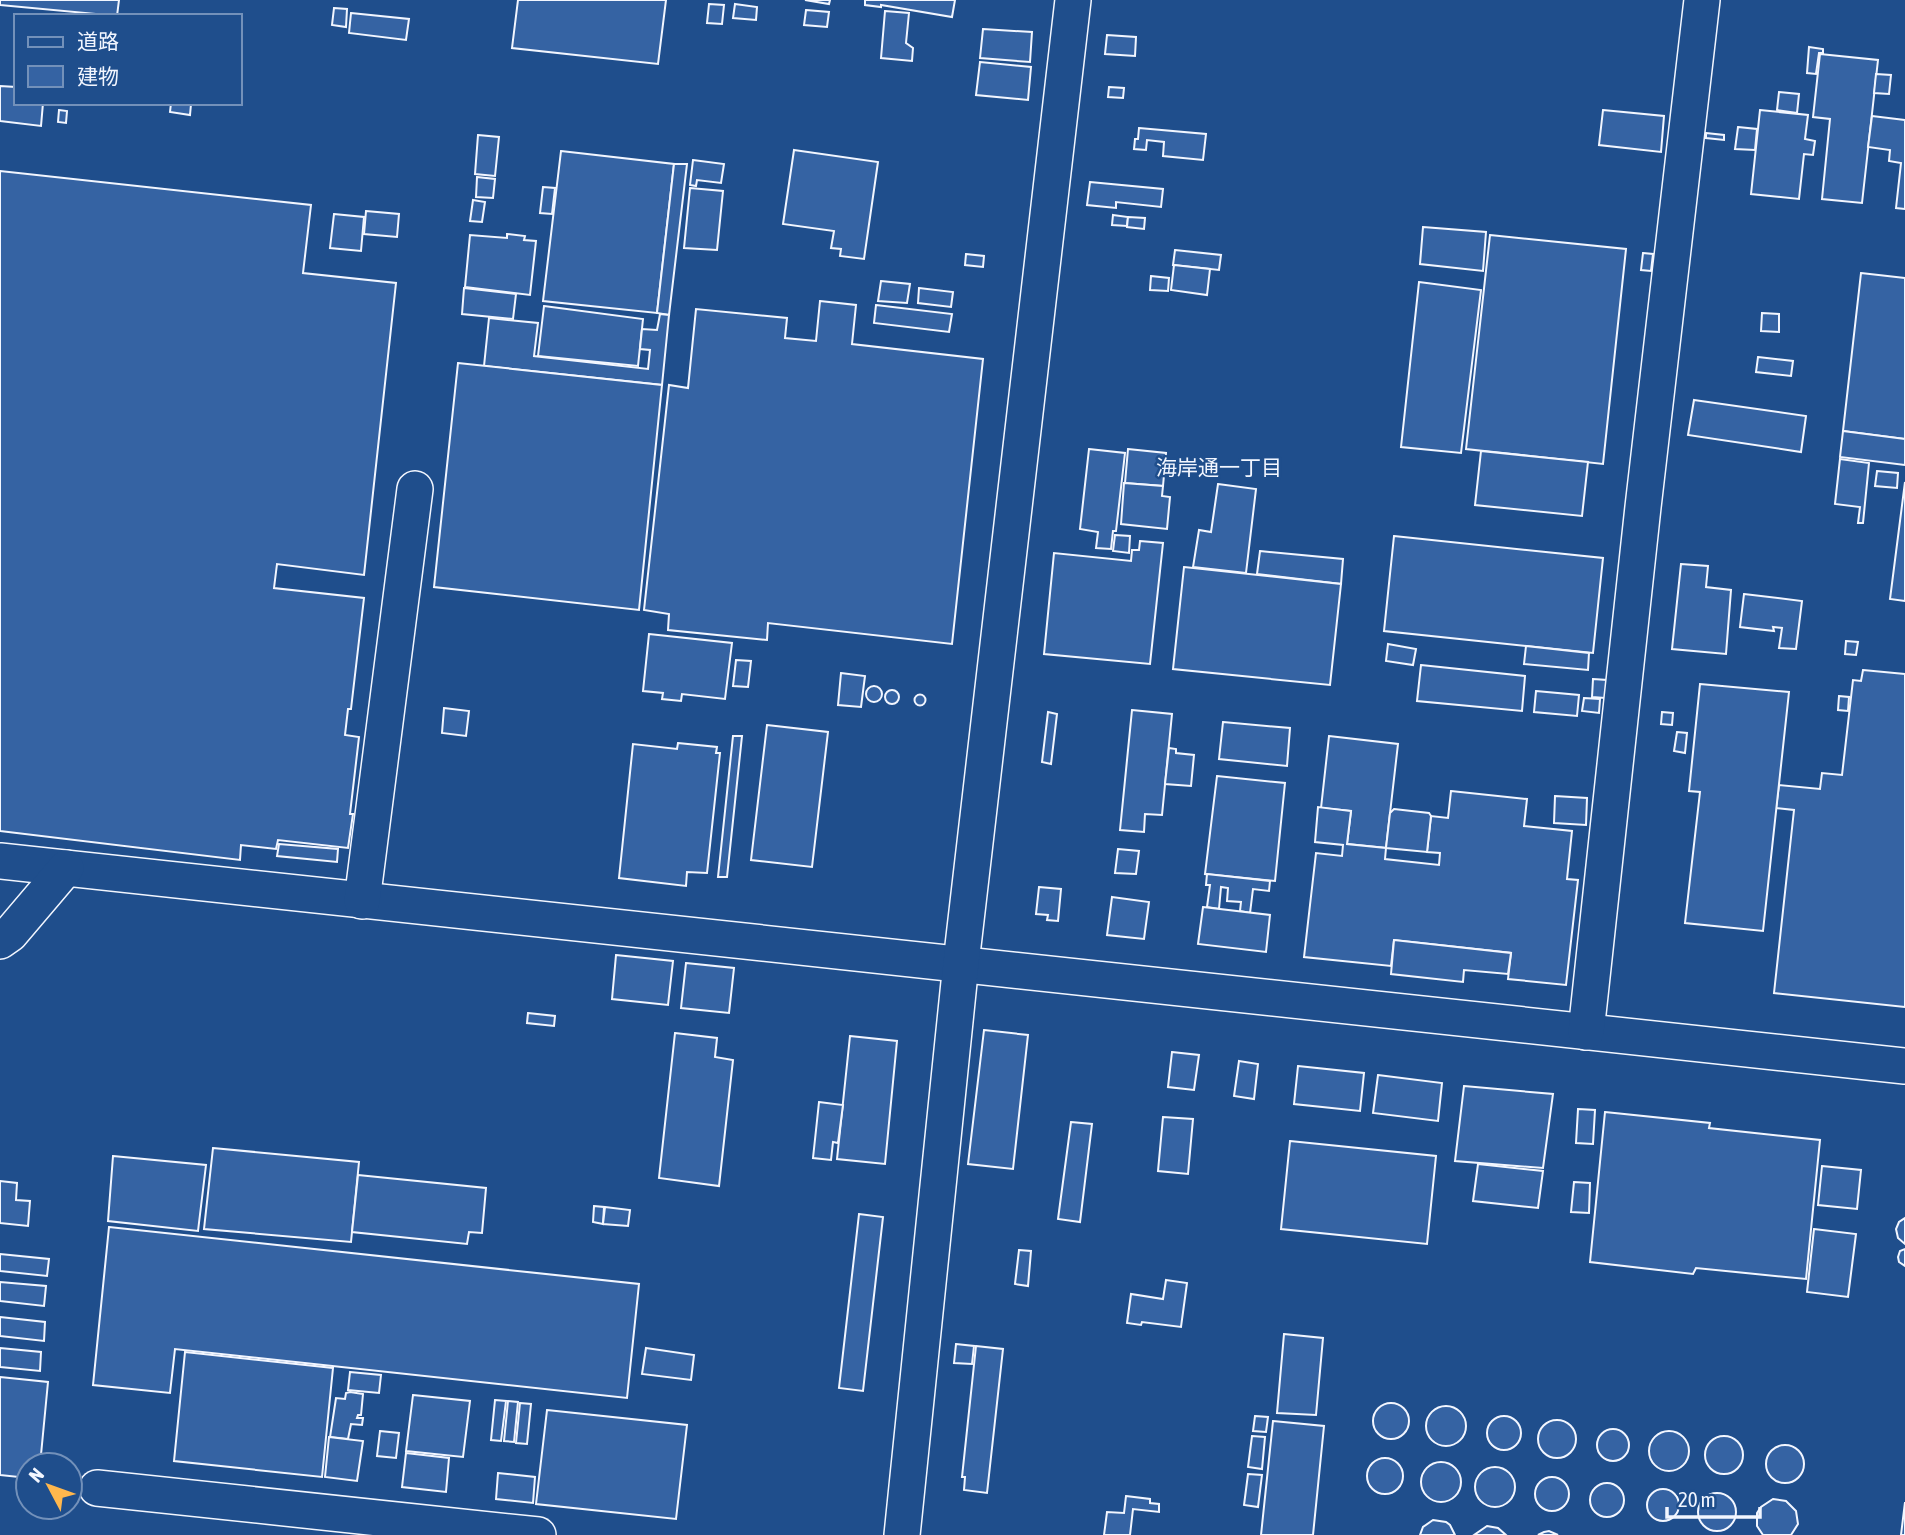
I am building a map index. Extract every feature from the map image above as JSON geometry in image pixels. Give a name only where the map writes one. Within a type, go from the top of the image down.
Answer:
[{"type":"lane","points":[[902,1535],[961,963],[1073,0]]},
{"type":"lane","points":[[1587,1032],[1643,507],[1702,0]]},
{"type":"lane","points":[[362,901],[415,489]]},
{"type":"lane","points":[[0,861],[1905,1066]]},
{"type":"lane","points":[[0,942],[10,934],[66,868]]},
{"type":"lane","points":[[96,1488],[538,1535]]},
{"type":"building","points":[[0,0],[119,0],[117,14],[0,5]]},
{"type":"building","points":[[518,0],[666,0],[658,64],[512,48]]},
{"type":"building","points":[[805,0],[830,0],[829,4]]},
{"type":"building","points":[[865,0],[955,0],[952,17],[881,5],[865,5]]},
{"type":"building","points":[[709,4],[724,5],[722,24],[707,23]]},
{"type":"building","points":[[735,4],[757,7],[756,20],[733,18]]},
{"type":"building","points":[[334,8],[347,9],[346,27],[332,25]]},
{"type":"building","points":[[806,10],[829,12],[827,27],[804,25]]},
{"type":"building","points":[[885,11],[909,13],[906,43],[913,48],[912,61],[881,58]]},
{"type":"building","points":[[351,13],[409,19],[406,40],[349,33]]},
{"type":"building","points":[[983,29],[1032,32],[1030,62],[980,58]]},
{"type":"building","points":[[1107,35],[1136,37],[1135,56],[1105,54]]},
{"type":"building","points":[[1809,47],[1823,49],[1823,53],[1819,53],[1816,74],[1807,73]]},
{"type":"building","points":[[1820,54],[1878,60],[1862,203],[1822,199],[1830,119],[1813,117]]},
{"type":"building","points":[[980,62],[1031,67],[1028,100],[976,95]]},
{"type":"building","points":[[1876,74],[1891,75],[1889,94],[1874,93]]},
{"type":"building","points":[[0,86],[14,87],[14,105],[43,105],[41,126],[0,121]]},
{"type":"building","points":[[1109,87],[1124,88],[1123,98],[1108,97]]},
{"type":"building","points":[[1779,92],[1799,94],[1797,113],[1777,110]]},
{"type":"building","points":[[171,105],[191,105],[190,115],[170,112]]},
{"type":"building","points":[[59,110],[67,111],[66,123],[58,122]]},
{"type":"building","points":[[1603,110],[1664,116],[1661,152],[1599,145]]},
{"type":"building","points":[[1760,110],[1808,115],[1805,139],[1815,141],[1813,155],[1804,154],[1799,199],[1751,194]]},
{"type":"building","points":[[1872,116],[1905,120],[1905,209],[1896,208],[1901,163],[1889,161],[1890,150],[1868,147]]},
{"type":"building","points":[[1738,127],[1757,129],[1755,150],[1735,149]]},
{"type":"building","points":[[1139,128],[1206,134],[1203,160],[1163,156],[1164,142],[1147,140],[1146,150],[1134,149]]},
{"type":"building","points":[[1706,133],[1724,135],[1724,140],[1706,138]]},
{"type":"building","points":[[478,135],[499,137],[495,176],[475,174]]},
{"type":"building","points":[[794,150],[878,162],[864,259],[840,256],[841,249],[831,248],[834,231],[783,224]]},
{"type":"building","points":[[561,151],[674,164],[657,313],[543,301]]},
{"type":"building","points":[[693,160],[724,164],[721,183],[697,180],[696,186],[690,185]]},
{"type":"building","points":[[674,164],[687,164],[669,315],[657,313]]},
{"type":"building","points":[[0,171],[311,205],[303,273],[396,283],[364,575],[277,564],[274,588],[364,598],[351,709],[348,709],[345,735],[359,737],[348,848],[278,840],[276,849],[241,845],[240,860],[0,831]]},
{"type":"building","points":[[477,177],[495,179],[493,198],[476,197]]},
{"type":"building","points":[[1090,182],[1163,189],[1161,207],[1116,202],[1116,208],[1087,205]]},
{"type":"building","points":[[543,187],[555,188],[552,214],[540,213]]},
{"type":"building","points":[[690,188],[723,191],[717,250],[684,248]]},
{"type":"building","points":[[473,200],[485,202],[482,222],[470,221]]},
{"type":"building","points":[[366,211],[399,214],[397,237],[364,234]]},
{"type":"building","points":[[334,214],[364,217],[361,251],[330,248]]},
{"type":"building","points":[[1113,215],[1128,217],[1127,226],[1112,225]]},
{"type":"building","points":[[1128,217],[1145,218],[1144,229],[1127,227]]},
{"type":"building","points":[[1423,227],[1486,232],[1483,271],[1420,264]]},
{"type":"building","points":[[507,234],[525,236],[524,240],[536,241],[530,295],[465,287],[470,235],[507,238]]},
{"type":"building","points":[[1490,235],[1626,249],[1603,464],[1466,449]]},
{"type":"building","points":[[1175,250],[1221,255],[1219,270],[1173,265]]},
{"type":"building","points":[[1643,253],[1653,254],[1651,271],[1641,270]]},
{"type":"building","points":[[966,254],[984,256],[983,267],[965,265]]},
{"type":"building","points":[[1174,265],[1210,269],[1207,295],[1171,290]]},
{"type":"building","points":[[1861,273],[1905,278],[1905,439],[1843,431]]},
{"type":"building","points":[[1151,276],[1169,278],[1168,291],[1150,290]]},
{"type":"building","points":[[881,281],[910,284],[907,303],[878,301]]},
{"type":"building","points":[[1419,282],[1481,290],[1461,453],[1401,447]]},
{"type":"building","points":[[464,288],[516,294],[513,319],[462,314]]},
{"type":"building","points":[[919,288],[953,292],[951,307],[918,303]]},
{"type":"building","points":[[820,301],[856,305],[852,344],[983,359],[952,644],[768,623],[767,640],[668,630],[669,614],[644,610],[669,385],[688,388],[696,309],[787,318],[785,338],[816,341]]},
{"type":"building","points":[[876,305],[952,314],[949,332],[874,323]]},
{"type":"building","points":[[544,306],[643,319],[638,366],[538,356]]},
{"type":"building","points":[[1762,313],[1779,314],[1779,332],[1761,331]]},
{"type":"building","points":[[660,314],[669,315],[662,385],[484,366],[489,318],[538,323],[534,356],[648,369],[650,350],[640,349],[642,329],[657,330]]},
{"type":"building","points":[[1758,357],[1793,361],[1791,376],[1756,372]]},
{"type":"building","points":[[458,363],[662,385],[639,610],[434,587]]},
{"type":"building","points":[[1694,400],[1806,416],[1801,452],[1688,435]]},
{"type":"building","points":[[1843,431],[1905,439],[1905,465],[1840,457]]},
{"type":"building","points":[[1089,449],[1125,453],[1116,531],[1113,531],[1111,549],[1096,548],[1098,532],[1080,529]]},
{"type":"building","points":[[1128,449],[1166,453],[1163,486],[1125,483]]},
{"type":"building","points":[[1481,451],[1588,462],[1582,516],[1475,505]]},
{"type":"building","points":[[1840,459],[1869,463],[1863,523],[1858,523],[1860,507],[1835,504]]},
{"type":"building","points":[[1877,471],[1898,473],[1897,488],[1875,486]]},
{"type":"building","points":[[1905,482],[1905,601],[1890,599]]},
{"type":"building","points":[[1124,483],[1163,486],[1162,496],[1170,497],[1167,529],[1121,524]]},
{"type":"building","points":[[1218,484],[1256,489],[1246,573],[1193,567],[1199,530],[1211,532]]},
{"type":"building","points":[[1115,535],[1130,536],[1129,553],[1113,551]]},
{"type":"building","points":[[1394,536],[1603,558],[1593,653],[1384,631]]},
{"type":"building","points":[[1140,541],[1163,543],[1150,664],[1044,654],[1054,553],[1131,561],[1132,550],[1139,550]]},
{"type":"building","points":[[1260,551],[1343,559],[1341,584],[1257,574]]},
{"type":"building","points":[[1681,564],[1708,566],[1706,587],[1731,590],[1726,654],[1672,649]]},
{"type":"building","points":[[1184,567],[1341,584],[1330,685],[1173,669]]},
{"type":"building","points":[[1744,594],[1802,601],[1796,649],[1779,648],[1782,628],[1773,627],[1774,631],[1740,627]]},
{"type":"building","points":[[649,634],[732,643],[725,699],[682,694],[681,701],[662,699],[663,693],[643,691]]},
{"type":"building","points":[[1846,641],[1858,642],[1856,655],[1845,654]]},
{"type":"building","points":[[1388,644],[1416,649],[1413,665],[1386,661]]},
{"type":"building","points":[[1526,646],[1589,653],[1588,670],[1524,664]]},
{"type":"building","points":[[736,660],[751,661],[748,687],[733,686]]},
{"type":"building","points":[[1421,665],[1525,676],[1522,711],[1417,701]]},
{"type":"building","points":[[1863,670],[1905,674],[1905,1007],[1774,993],[1794,810],[1776,808],[1779,785],[1820,789],[1822,773],[1842,775],[1853,680],[1861,681]]},
{"type":"building","points":[[841,673],[865,676],[861,707],[838,705]]},
{"type":"building","points":[[1593,679],[1607,680],[1605,698],[1592,697]]},
{"type":"building","points":[[1700,684],[1789,692],[1763,931],[1685,923],[1700,792],[1689,791]]},
{"type":"building","points":[[874,686],[882,694],[874,702],[866,694]]},
{"type":"building","points":[[892,690],[897,692],[897,702],[892,704],[887,702],[885,697],[887,692]]},
{"type":"building","points":[[1536,691],[1579,695],[1577,716],[1534,712]]},
{"type":"building","points":[[920,694],[926,700],[920,706],[914,700]]},
{"type":"building","points":[[1839,696],[1849,697],[1848,711],[1838,710]]},
{"type":"building","points":[[1584,698],[1600,699],[1599,713],[1582,711]]},
{"type":"building","points":[[444,708],[469,711],[466,736],[442,733]]},
{"type":"building","points":[[1132,710],[1172,714],[1162,815],[1145,814],[1144,832],[1120,830]]},
{"type":"building","points":[[1048,712],[1057,714],[1051,764],[1042,762]]},
{"type":"building","points":[[1662,712],[1673,713],[1672,725],[1661,724]]},
{"type":"building","points":[[1223,722],[1290,728],[1287,766],[1219,759]]},
{"type":"building","points":[[767,725],[828,732],[812,867],[751,860]]},
{"type":"building","points":[[1677,732],[1687,733],[1685,753],[1674,751]]},
{"type":"building","points":[[733,736],[742,736],[727,877],[718,877]]},
{"type":"building","points":[[1329,736],[1398,744],[1386,848],[1347,844],[1351,811],[1321,808]]},
{"type":"building","points":[[678,743],[717,747],[716,753],[720,753],[707,873],[687,872],[686,886],[619,878],[633,744],[677,749]]},
{"type":"building","points":[[1169,748],[1176,749],[1176,753],[1194,755],[1191,786],[1165,784]]},
{"type":"building","points":[[1217,776],[1285,783],[1275,881],[1205,874]]},
{"type":"building","points":[[1451,791],[1527,799],[1524,826],[1572,831],[1567,879],[1578,880],[1566,985],[1508,979],[1511,953],[1394,940],[1391,966],[1304,957],[1316,853],[1342,856],[1343,845],[1315,842],[1318,807],[1351,811],[1347,844],[1386,848],[1385,859],[1439,865],[1440,853],[1427,852],[1431,816],[1448,818]]},
{"type":"building","points":[[1555,796],[1587,798],[1586,825],[1554,823]]},
{"type":"building","points":[[1394,809],[1429,813],[1431,816],[1427,852],[1386,848],[1390,813]]},
{"type":"building","points":[[279,844],[338,849],[337,862],[277,856]]},
{"type":"building","points":[[1118,849],[1139,851],[1136,874],[1115,873]]},
{"type":"building","points":[[1207,874],[1270,881],[1269,891],[1253,889],[1250,913],[1240,911],[1241,902],[1227,901],[1228,888],[1221,887],[1219,909],[1207,907],[1210,885],[1206,885]]},
{"type":"building","points":[[1039,887],[1061,889],[1058,921],[1047,920],[1048,915],[1036,914]]},
{"type":"building","points":[[1112,897],[1149,902],[1144,939],[1107,935]]},
{"type":"building","points":[[1203,907],[1270,915],[1266,952],[1198,944]]},
{"type":"building","points":[[1394,940],[1511,953],[1508,974],[1464,970],[1463,982],[1391,974]]},
{"type":"building","points":[[616,955],[673,961],[668,1005],[612,999]]},
{"type":"building","points":[[686,963],[734,968],[729,1013],[681,1008]]},
{"type":"building","points":[[528,1013],[555,1016],[554,1026],[527,1023]]},
{"type":"building","points":[[984,1030],[1028,1035],[1013,1169],[968,1164]]},
{"type":"building","points":[[675,1033],[717,1038],[715,1057],[733,1060],[719,1186],[659,1178]]},
{"type":"building","points":[[850,1036],[897,1041],[885,1164],[837,1159]]},
{"type":"building","points":[[1172,1052],[1199,1055],[1194,1090],[1168,1087]]},
{"type":"building","points":[[1239,1061],[1258,1064],[1254,1099],[1234,1096]]},
{"type":"building","points":[[1298,1066],[1364,1073],[1360,1111],[1294,1104]]},
{"type":"building","points":[[1378,1075],[1442,1083],[1438,1121],[1373,1113]]},
{"type":"building","points":[[1464,1086],[1553,1094],[1543,1168],[1455,1161]]},
{"type":"building","points":[[819,1102],[843,1105],[838,1143],[833,1142],[831,1160],[813,1158]]},
{"type":"building","points":[[1578,1109],[1595,1110],[1593,1144],[1576,1143]]},
{"type":"building","points":[[1605,1112],[1710,1123],[1709,1128],[1820,1140],[1806,1279],[1696,1268],[1693,1274],[1590,1262]]},
{"type":"building","points":[[1163,1117],[1193,1119],[1188,1174],[1158,1171]]},
{"type":"building","points":[[1071,1122],[1092,1124],[1080,1222],[1058,1219]]},
{"type":"building","points":[[1290,1141],[1436,1156],[1427,1244],[1281,1229]]},
{"type":"building","points":[[213,1148],[359,1162],[351,1242],[204,1229]]},
{"type":"building","points":[[113,1156],[206,1165],[198,1231],[108,1221]]},
{"type":"building","points":[[1478,1164],[1543,1171],[1538,1208],[1473,1201]]},
{"type":"building","points":[[1822,1166],[1861,1170],[1857,1209],[1818,1205]]},
{"type":"building","points":[[358,1175],[486,1188],[482,1233],[469,1232],[467,1244],[352,1232]]},
{"type":"building","points":[[0,1181],[17,1183],[16,1200],[30,1201],[28,1226],[0,1223]]},
{"type":"building","points":[[1574,1182],[1590,1183],[1589,1213],[1571,1212]]},
{"type":"building","points":[[594,1206],[604,1207],[603,1224],[593,1222]]},
{"type":"building","points":[[605,1207],[630,1210],[628,1226],[603,1224]]},
{"type":"building","points":[[859,1214],[883,1217],[863,1391],[839,1388]]},
{"type":"building","points":[[1905,1218],[1905,1244],[1898,1238],[1896,1229],[1899,1222]]},
{"type":"building","points":[[109,1227],[639,1284],[627,1398],[175,1349],[170,1393],[93,1385]]},
{"type":"building","points":[[1814,1229],[1856,1234],[1848,1297],[1807,1292]]},
{"type":"building","points":[[1905,1249],[1905,1266],[1899,1262],[1898,1257],[1900,1251]]},
{"type":"building","points":[[1019,1250],[1031,1251],[1028,1286],[1015,1284]]},
{"type":"building","points":[[0,1254],[49,1259],[47,1276],[0,1271]]},
{"type":"building","points":[[1166,1280],[1187,1283],[1181,1327],[1142,1322],[1141,1325],[1127,1323],[1131,1294],[1163,1299]]},
{"type":"building","points":[[0,1282],[46,1286],[44,1306],[0,1301]]},
{"type":"building","points":[[0,1317],[45,1322],[44,1341],[0,1336]]},
{"type":"building","points":[[1284,1334],[1323,1338],[1316,1415],[1277,1413]]},
{"type":"building","points":[[956,1344],[974,1346],[972,1364],[954,1363]]},
{"type":"building","points":[[976,1346],[1003,1349],[987,1493],[964,1490],[965,1477],[962,1477]]},
{"type":"building","points":[[0,1348],[41,1352],[40,1371],[0,1367]]},
{"type":"building","points":[[646,1348],[694,1355],[691,1380],[642,1374]]},
{"type":"building","points":[[185,1352],[333,1368],[322,1477],[174,1461]]},
{"type":"building","points":[[350,1372],[381,1375],[379,1393],[348,1390]]},
{"type":"building","points":[[0,1377],[48,1382],[41,1451],[14,1451],[14,1476],[0,1475]]},
{"type":"building","points":[[346,1393],[363,1394],[361,1415],[357,1418],[363,1418],[362,1425],[351,1424],[348,1439],[330,1437],[336,1398],[345,1399]]},
{"type":"building","points":[[413,1395],[470,1401],[463,1457],[406,1451]]},
{"type":"building","points":[[495,1400],[506,1401],[501,1441],[491,1440]]},
{"type":"building","points":[[508,1401],[518,1402],[514,1442],[504,1441]]},
{"type":"building","points":[[520,1403],[531,1404],[527,1444],[516,1443]]},
{"type":"building","points":[[1391,1403],[1404,1408],[1409,1421],[1404,1434],[1391,1439],[1378,1434],[1373,1421],[1378,1408]]},
{"type":"building","points":[[1446,1406],[1454,1407],[1460,1412],[1465,1418],[1465,1434],[1460,1440],[1454,1445],[1446,1446],[1438,1445],[1432,1440],[1427,1434],[1426,1426],[1427,1418],[1432,1412],[1438,1407]]},
{"type":"building","points":[[547,1410],[687,1425],[676,1519],[536,1504]]},
{"type":"building","points":[[1255,1416],[1268,1417],[1266,1432],[1253,1431]]},
{"type":"building","points":[[1504,1416],[1516,1421],[1521,1433],[1516,1445],[1504,1450],[1492,1445],[1487,1433],[1492,1421]]},
{"type":"building","points":[[1557,1420],[1571,1425],[1576,1439],[1571,1453],[1557,1458],[1543,1453],[1538,1439],[1543,1425]]},
{"type":"building","points":[[1273,1421],[1324,1426],[1313,1535],[1261,1535]]},
{"type":"building","points":[[1613,1429],[1624,1434],[1629,1445],[1624,1456],[1613,1461],[1602,1456],[1597,1445],[1602,1434]]},
{"type":"building","points":[[380,1431],[399,1433],[396,1458],[377,1456]]},
{"type":"building","points":[[1669,1431],[1677,1432],[1683,1437],[1688,1443],[1688,1459],[1683,1465],[1677,1470],[1669,1471],[1661,1470],[1655,1465],[1650,1459],[1649,1451],[1650,1443],[1655,1437],[1661,1432]]},
{"type":"building","points":[[1252,1436],[1265,1437],[1262,1469],[1248,1467]]},
{"type":"building","points":[[1724,1436],[1738,1441],[1743,1455],[1738,1469],[1724,1474],[1710,1469],[1705,1455],[1710,1441]]},
{"type":"building","points":[[329,1437],[363,1441],[357,1481],[325,1477]]},
{"type":"building","points":[[1785,1445],[1798,1451],[1804,1464],[1798,1477],[1785,1483],[1772,1477],[1766,1464],[1772,1451]]},
{"type":"building","points":[[406,1453],[449,1458],[446,1492],[402,1487]]},
{"type":"building","points":[[1385,1458],[1398,1463],[1403,1476],[1398,1489],[1385,1494],[1372,1489],[1367,1476],[1372,1463]]},
{"type":"building","points":[[1441,1462],[1449,1463],[1455,1468],[1460,1474],[1460,1490],[1455,1496],[1449,1501],[1441,1502],[1433,1501],[1427,1496],[1422,1490],[1421,1482],[1422,1474],[1427,1468],[1433,1463]]},
{"type":"building","points":[[1495,1467],[1509,1473],[1515,1487],[1509,1501],[1495,1507],[1481,1501],[1475,1487],[1481,1473]]},
{"type":"building","points":[[498,1473],[535,1477],[533,1503],[496,1499]]},
{"type":"building","points":[[1248,1474],[1262,1475],[1258,1507],[1244,1505]]},
{"type":"building","points":[[1552,1477],[1564,1482],[1569,1494],[1564,1506],[1552,1511],[1540,1506],[1535,1494],[1540,1482]]},
{"type":"building","points":[[1607,1483],[1619,1488],[1624,1500],[1619,1512],[1607,1517],[1595,1512],[1590,1500],[1595,1488]]},
{"type":"building","points":[[1663,1489],[1674,1494],[1679,1505],[1674,1516],[1663,1521],[1652,1516],[1647,1505],[1652,1494]]},
{"type":"building","points":[[1717,1493],[1731,1498],[1736,1512],[1731,1526],[1717,1531],[1703,1526],[1698,1512],[1703,1498]]},
{"type":"building","points":[[1126,1496],[1150,1499],[1150,1503],[1159,1504],[1159,1512],[1133,1509],[1130,1535],[1104,1535],[1107,1512],[1124,1513]]},
{"type":"building","points":[[1773,1499],[1786,1501],[1796,1511],[1798,1524],[1791,1535],[1763,1535],[1757,1526],[1757,1513]]},
{"type":"building","points":[[1905,1502],[1905,1535],[1901,1535]]},
{"type":"building","points":[[1433,1520],[1446,1522],[1455,1535],[1420,1535],[1423,1527]]},
{"type":"building","points":[[1487,1526],[1498,1528],[1506,1535],[1474,1535]]},
{"type":"building","points":[[1549,1531],[1558,1535],[1538,1535]]},
{"type":"district","name":"海岸通一丁目","points":[[1219,468]]}]
